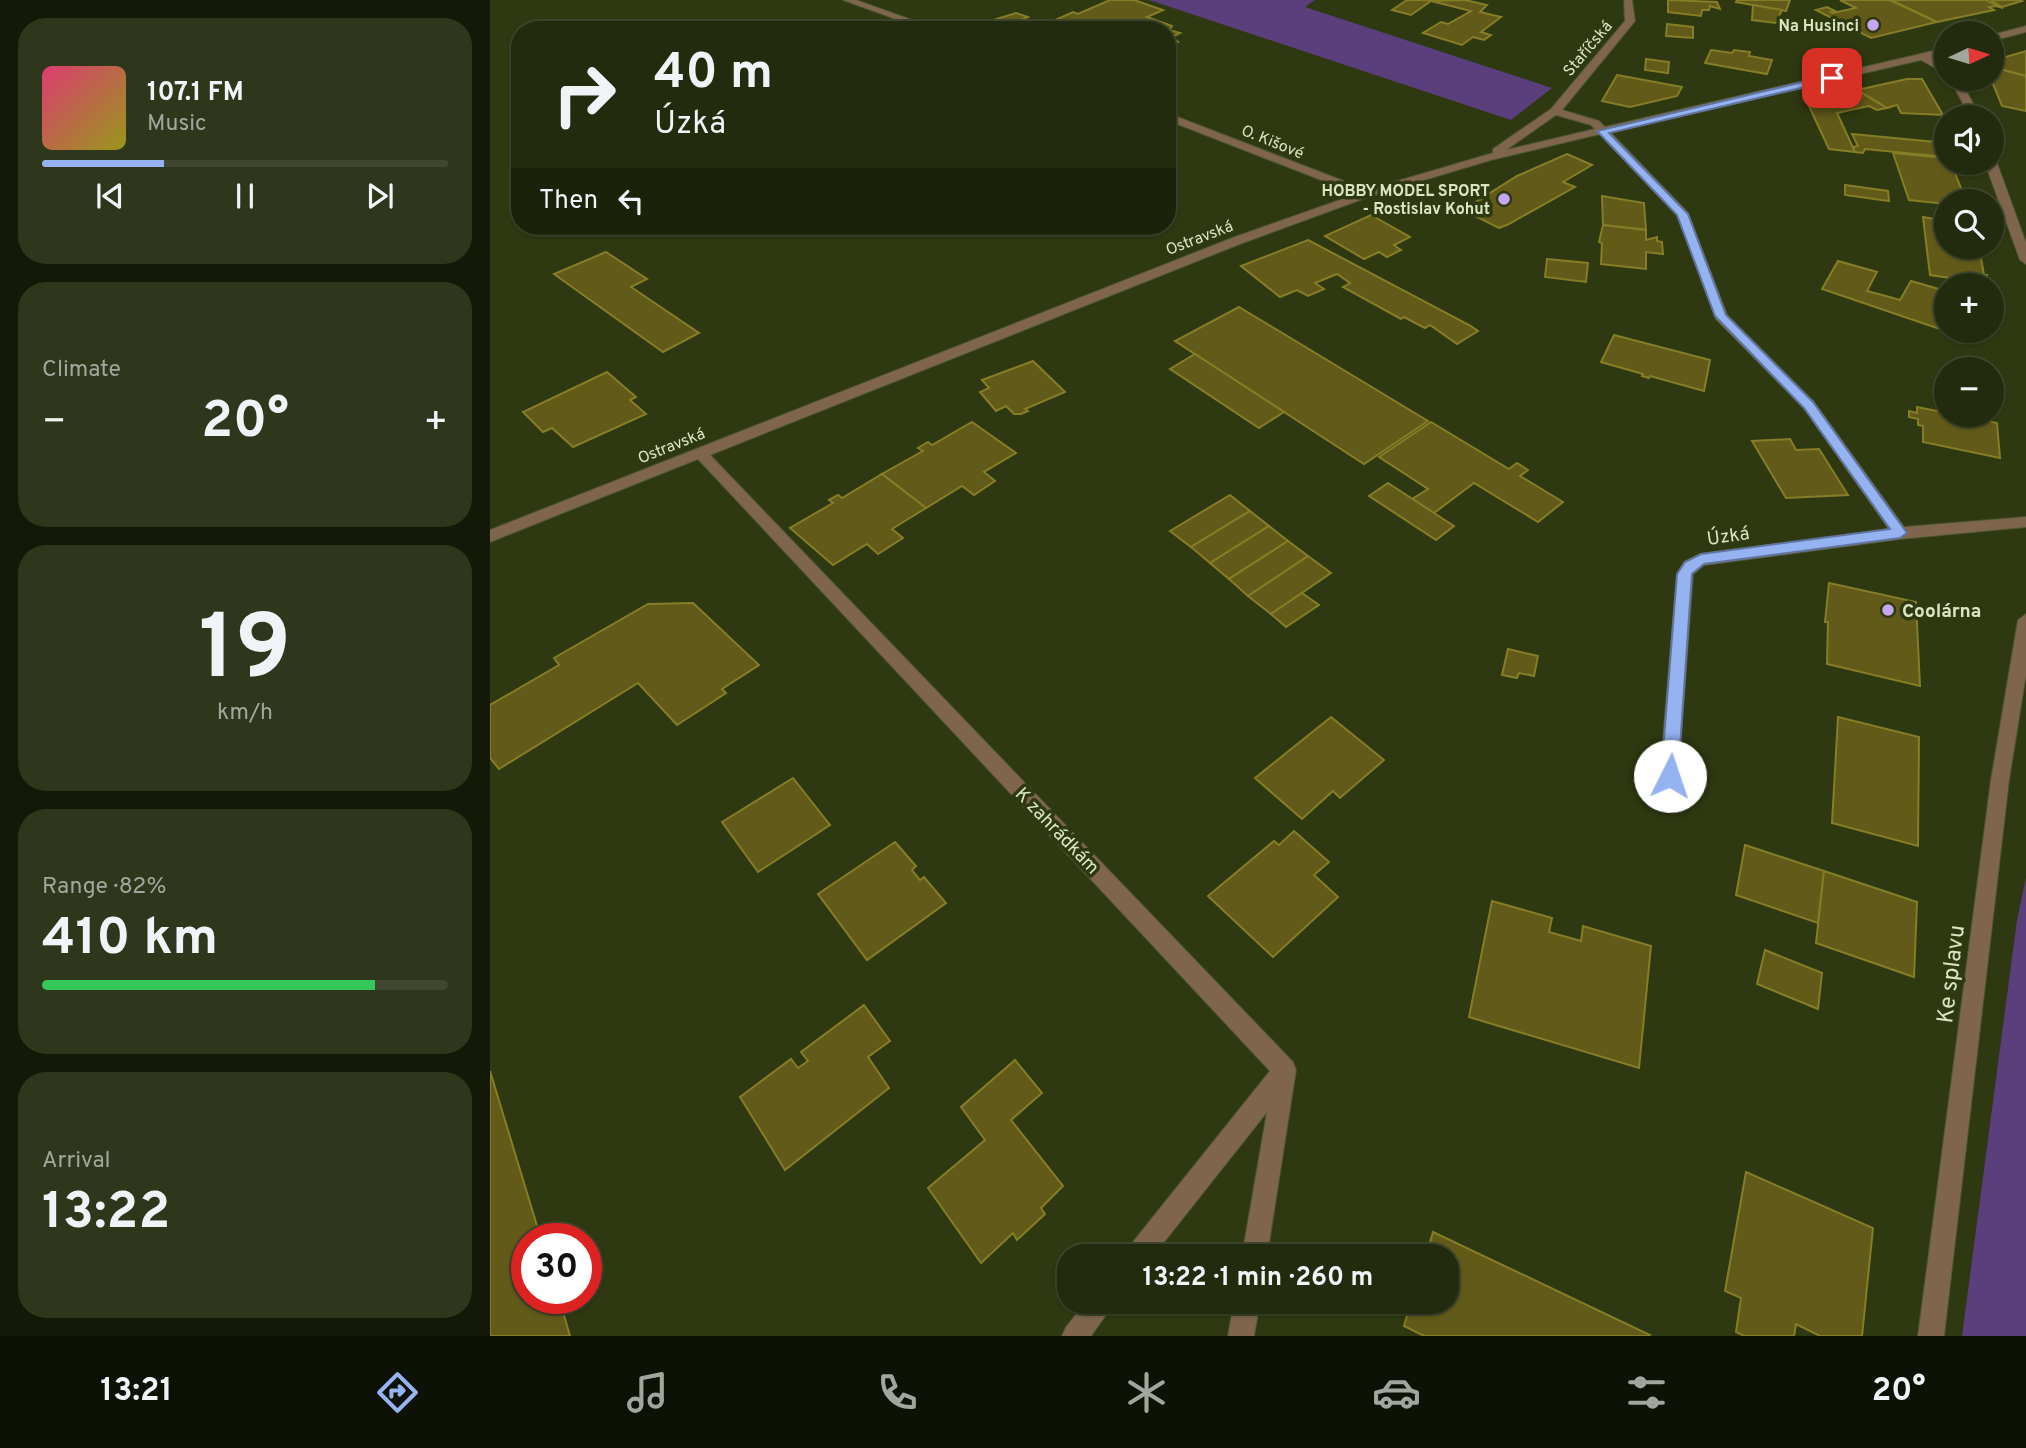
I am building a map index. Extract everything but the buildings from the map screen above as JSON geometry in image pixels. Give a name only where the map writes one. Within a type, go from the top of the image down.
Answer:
[{"type":"street","points":[[847,0],[909,21]]},
{"type":"street","name":"Staříčská","points":[[1488,157],[1555,111],[1630,21],[1628,0]]},
{"type":"street","points":[[2004,35],[2026,29]]},
{"type":"street","name":"Ostravská","points":[[490,536],[1236,241],[1367,194],[1488,157],[1934,54]]},
{"type":"street","points":[[1924,57],[1934,63]]},
{"type":"street","points":[[1555,111],[1595,123],[1682,214],[1720,316],[1809,405],[1900,533]]},
{"type":"street","name":"O. Kišové","points":[[1176,120],[1367,194]]},
{"type":"street","points":[[1995,175],[2026,260]]},
{"type":"street","name":"K zahrádkám","points":[[700,453],[1285,1070]]},
{"type":"street","name":"Úzká","points":[[1670,776],[1685,574],[1690,566],[1701,560],[1900,533],[2026,522]]},
{"type":"street","name":"Ke splavu","points":[[1931,1336],[2000,780],[2026,620]]},
{"type":"street","points":[[1147,1244],[1285,1070]]},
{"type":"street","points":[[1257,1244],[1285,1070]]},
{"type":"street","points":[[1075,1336],[1092,1314]]},
{"type":"street","points":[[1241,1336],[1245,1314]]},
{"type":"shaded area","points":[[1149,0],[1315,0],[1305,7],[1552,88],[1511,120]]},
{"type":"shaded area","points":[[2026,878],[2026,1336],[1962,1336],[2017,920]]},
{"type":"place","name":"Na Husinci","points":[[1873,25]]},
{"type":"place","name":"HOBBY MODEL SPORT - Rostislav Kohut","points":[[1504,199]]},
{"type":"place","name":"Coolárna","points":[[1888,610]]},
{"type":"route","points":[[1670,776],[1685,574],[1690,566],[1701,560],[1900,533],[1809,405],[1720,316],[1682,214],[1602,131],[1832,78]]}]
